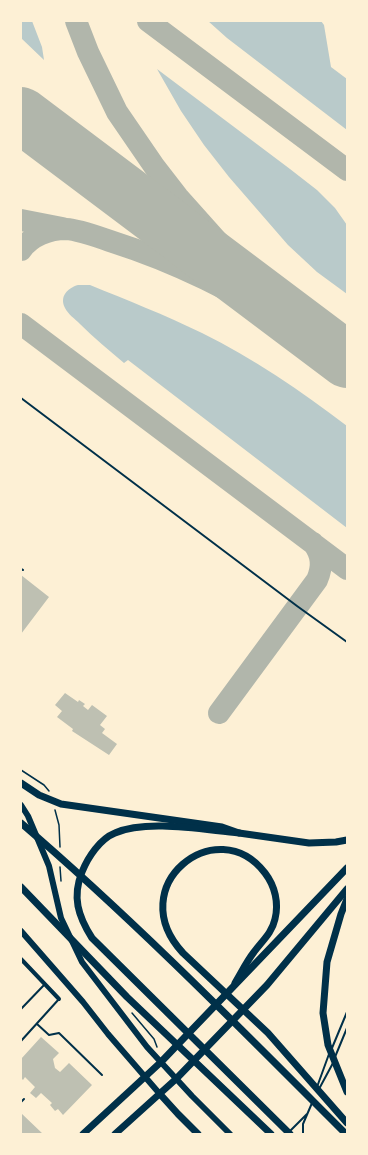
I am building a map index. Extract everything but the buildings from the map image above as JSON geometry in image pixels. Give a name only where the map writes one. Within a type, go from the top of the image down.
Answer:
[{"type":"highway","points":[[21,783],[39,795],[61,804],[222,827],[239,834]]},
{"type":"highway","points":[[21,823],[69,864],[132,922],[346,1134]]},
{"type":"highway","points":[[290,1134],[92,938],[79,915],[77,896],[81,875],[85,866],[103,840],[114,833],[129,828],[149,826],[180,828],[309,843],[347,840]]},
{"type":"highway","points":[[235,983],[253,952],[269,933],[275,920],[277,905],[274,889],[268,877],[260,867],[248,857],[229,851],[210,851],[199,854],[184,862],[173,874],[165,890],[162,909],[163,918],[171,938],[178,948],[268,1033],[347,1123]]},
{"type":"highway","points":[[83,1134],[161,1062],[235,983],[347,868]]},
{"type":"highway","points":[[21,887],[127,997],[271,1134]]},
{"type":"highway","points":[[115,1134],[176,1079],[267,985],[347,889]]},
{"type":"highway","points":[[347,899],[326,962],[323,1013],[328,1045],[347,1092]]},
{"type":"highway","points":[[159,1094],[198,1134]]},
{"type":"main road","points":[[21,805],[28,816],[49,866],[61,918],[82,962],[147,1047],[230,1134]]},
{"type":"main road","points":[[21,931],[79,997],[159,1094]]},
{"type":"street","points":[[21,959],[59,999]]},
{"type":"lane","points":[[21,398],[347,642]]},
{"type":"lane","points":[[21,1009],[46,984]]},
{"type":"lane","points":[[21,1041],[59,999]]},
{"type":"lane","points":[[347,1012],[328,1056],[316,1092],[334,1060],[347,1028]]},
{"type":"lane","points":[[37,1024],[49,1034],[59,1033],[102,1075]]},
{"type":"lane","points":[[21,1102],[24,1099]]},
{"type":"lane","points":[[303,1134],[303,1124],[313,1099]]},
{"type":"lane","points":[[286,1134],[308,1113]]},
{"type":"path","points":[[21,770],[44,785],[50,793]]},
{"type":"path","points":[[132,1013],[154,1039]]},
{"type":"shaded area","points":[[21,21],[32,21],[42,47],[44,60],[21,38]]},
{"type":"shaded area","points":[[208,21],[321,21],[324,25],[331,67],[347,79],[347,130],[227,38]]},
{"type":"shaded area","points":[[157,69],[317,190],[335,208],[347,225],[347,294],[317,272],[288,245],[229,177],[204,145],[181,111]]},
{"type":"shaded area","points":[[78,285],[90,285],[202,333],[240,353],[276,376],[347,426],[347,528],[128,360],[124,363],[91,334],[68,312],[63,304],[64,296],[68,290]]},
{"type":"taxiway","points":[[76,21],[88,52],[117,112],[154,166],[178,197],[220,244],[258,281],[347,358]]},
{"type":"taxiway","points":[[148,21],[347,170]]},
{"type":"taxiway","points":[[21,107],[101,175]]},
{"type":"taxiway","points":[[21,220],[62,228]]},
{"type":"taxiway","points":[[21,250],[35,237],[53,230],[66,229],[84,232],[138,250],[208,280],[254,304],[298,331]]},
{"type":"taxiway","points":[[21,324],[347,569]]},
{"type":"taxiway","points":[[219,713],[317,580],[321,561],[313,543]]},
{"type":"runway","points":[[21,115],[347,360]]}]
